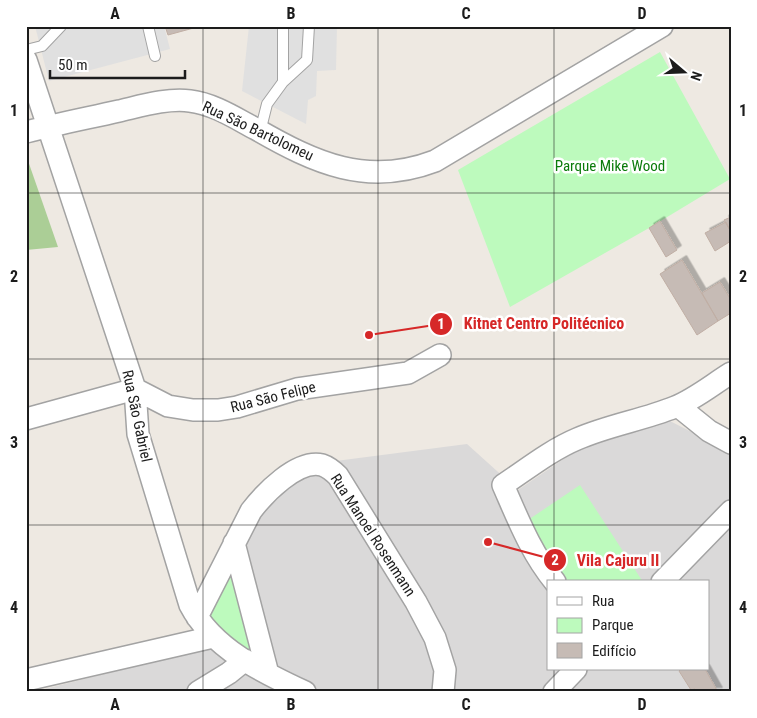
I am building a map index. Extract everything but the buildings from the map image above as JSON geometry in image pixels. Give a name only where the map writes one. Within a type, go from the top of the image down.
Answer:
[{"type":"street","name":"Rua São Bartolomeu","points":[[26,132],[149,104],[168,101],[189,101],[211,107],[311,157],[349,169],[373,173],[415,169],[453,151],[662,26]]},
{"type":"street","name":"Rua São Gabriel","points":[[26,60],[135,389],[138,434],[186,591],[196,617],[213,637],[245,660],[268,674],[305,692]]},
{"type":"street","name":"Rua São Felipe","points":[[135,389],[168,406],[193,410],[218,410],[237,407],[297,389],[408,373],[440,355]]},
{"type":"street","points":[[554,580],[534,554],[503,485],[576,439],[678,406],[731,373]]},
{"type":"street","points":[[26,418],[135,389]]},
{"type":"street","points":[[678,406],[709,431],[731,443]]},
{"type":"street","name":"Rua Manoel Rosenmann","points":[[196,617],[255,506],[281,479],[298,470],[321,465],[338,476],[416,602],[434,638],[445,670],[443,692]]},
{"type":"street","points":[[664,580],[731,512]]},
{"type":"street","points":[[234,543],[268,674]]},
{"type":"street","points":[[26,680],[213,637]]},
{"type":"street","points":[[198,692],[230,673],[245,660]]},
{"type":"street","points":[[554,692],[575,670]]},
{"type":"lane","points":[[26,50],[42,46],[62,26]]},
{"type":"lane","points":[[148,26],[155,56]]},
{"type":"lane","points":[[283,26],[283,82]]},
{"type":"lane","points":[[260,132],[267,104],[283,82],[307,60],[309,26]]},
{"type":"shaded area","points":[[35,26],[164,26],[170,49],[49,81]]},
{"type":"shaded area","points":[[249,26],[337,26],[336,70],[317,71],[316,96],[308,100],[306,124],[242,91]]},
{"type":"shaded area","points":[[666,419],[731,452],[731,692],[33,692],[187,653],[266,502],[328,462],[467,444],[518,490],[590,441]]},
{"type":"green space","name":"Parque Mike Wood","points":[[660,52],[730,179],[649,228],[510,307],[458,170]]},
{"type":"green space","points":[[26,155],[58,247],[26,250]]},
{"type":"green space","points":[[580,485],[642,580],[563,580],[528,520]]},
{"type":"green space","points":[[233,569],[255,647],[251,653],[210,623],[209,615]]},
{"type":"place","name":"Kitnet Centro Politécnico","points":[[369,335]]},
{"type":"place","name":"Vila Cajuru II","points":[[488,542]]}]
